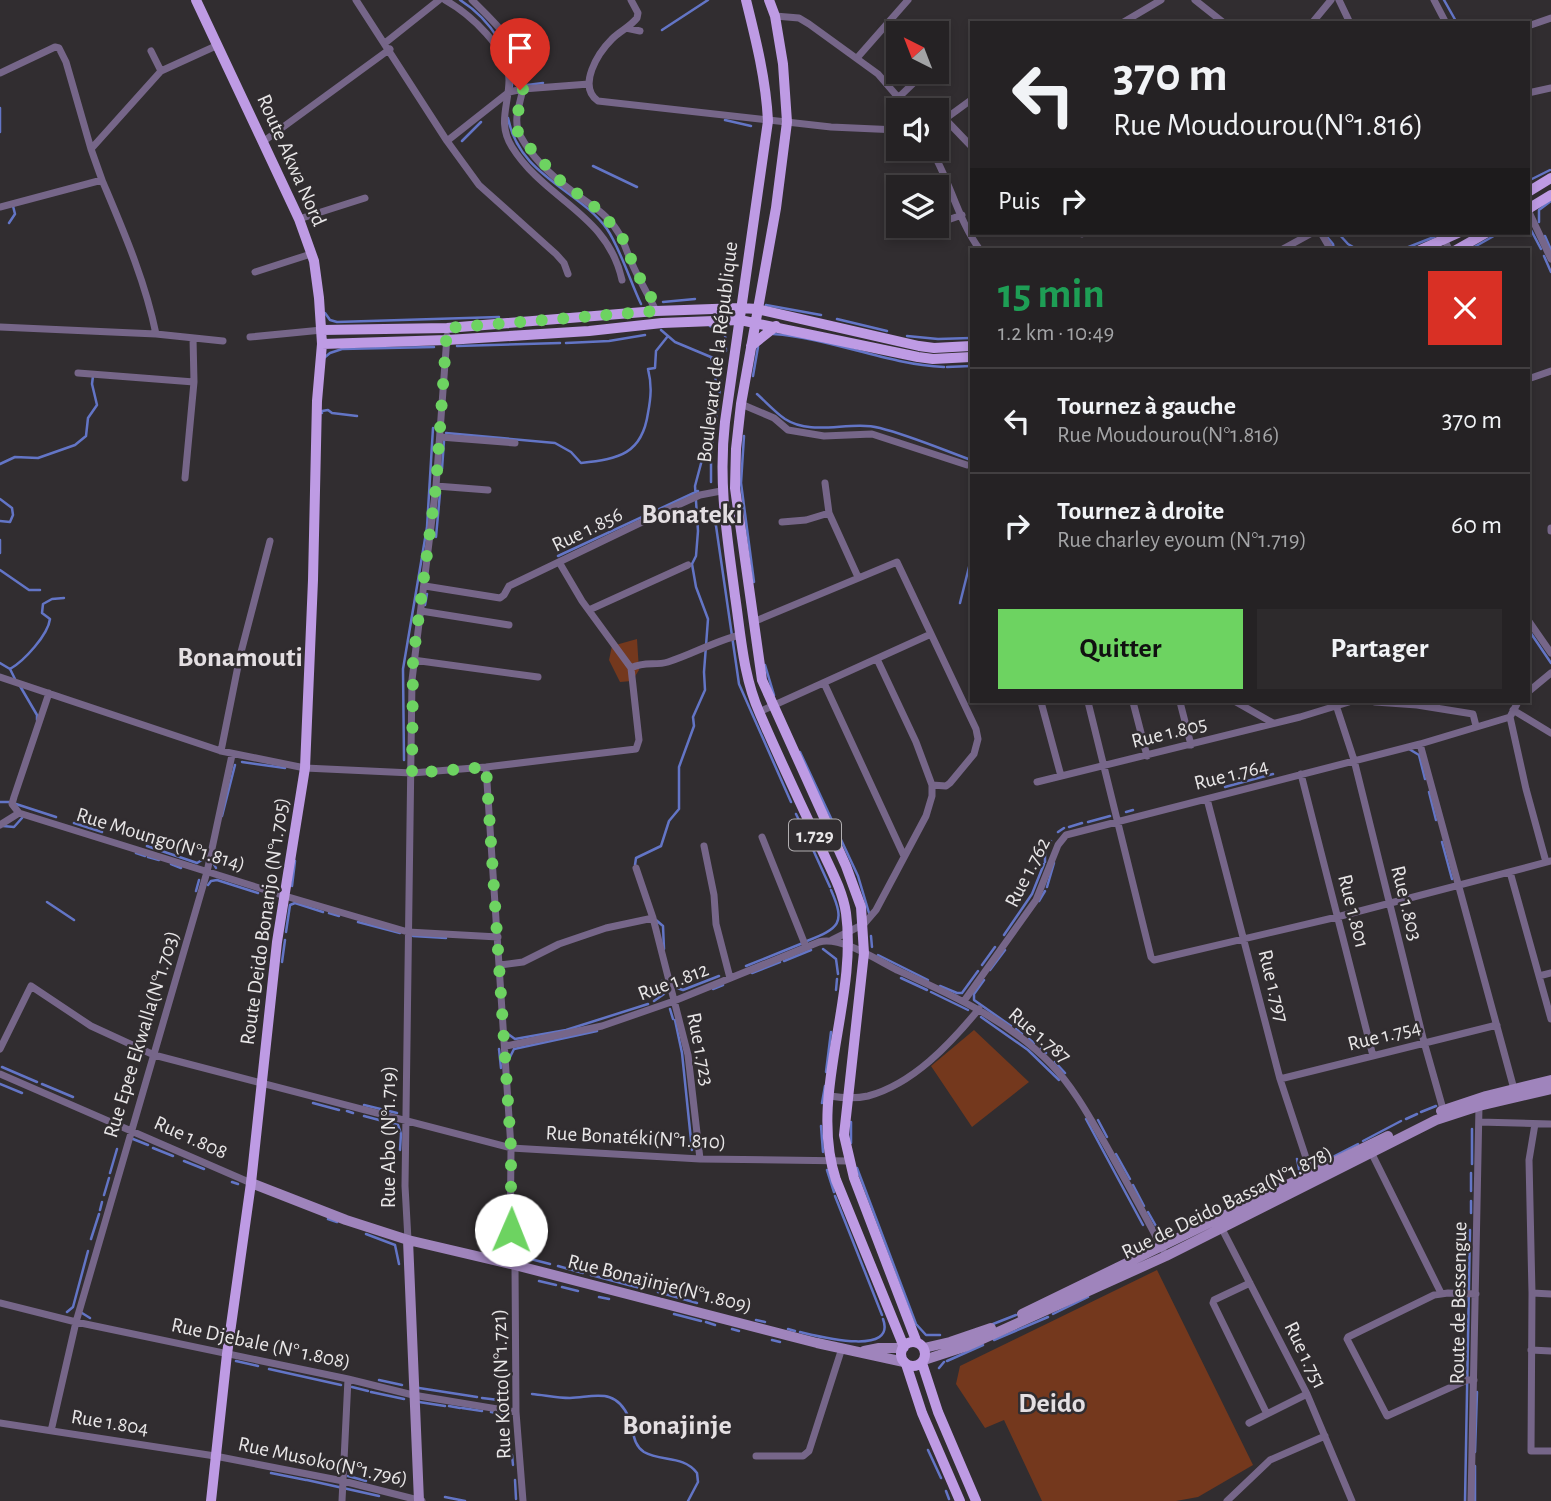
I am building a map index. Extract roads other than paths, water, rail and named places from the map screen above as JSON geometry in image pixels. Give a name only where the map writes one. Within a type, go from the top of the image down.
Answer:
[{"type":"main road","name":"Route Akwa Nord","points":[[196,0],[264,141],[312,254],[322,344]]},
{"type":"main road","name":"Boulevard de la République","points":[[746,0],[761,62],[768,121],[722,449],[721,491],[734,636],[759,712],[841,895],[848,947],[830,1096],[828,1135],[831,1163],[903,1348]]},
{"type":"main road","name":"Boulevard de la République","points":[[769,0],[775,16],[783,64],[787,122],[776,208],[741,404],[735,488],[762,680],[862,907],[864,953],[844,1136],[849,1161],[920,1345]]},
{"type":"main road","points":[[1530,191],[1551,178]]},
{"type":"main road","points":[[1530,209],[1551,195]]},
{"type":"main road","points":[[1460,248],[1482,235]]},
{"type":"main road","points":[[1426,248],[1446,241]]},
{"type":"main road","points":[[322,344],[589,331],[722,320],[757,309],[919,346],[970,346]]},
{"type":"main road","points":[[322,330],[447,328],[656,311],[741,314],[754,322],[919,357],[970,357]]},
{"type":"main road","points":[[722,320],[737,344]]},
{"type":"main road","points":[[751,346],[776,327]]},
{"type":"main road","name":"Route Deido Bonanjo (N°1.705)","points":[[211,1501],[227,1354],[251,1183],[276,953],[305,768],[317,401],[322,344]]},
{"type":"main road","points":[[841,1014],[857,1016]]},
{"type":"main road","name":"Rue de Deido Bassa(N°1.878)","points":[[923,1362],[979,1341],[1443,1110],[1514,1088],[1551,1080]]},
{"type":"main road","name":"Rue de Deido Bassa(N°1.878)","points":[[920,1345],[965,1338],[1011,1320],[1221,1227],[1313,1177],[1436,1120],[1479,1106],[1551,1089]]},
{"type":"main road","name":"Rue Bonajinje(N°1.809)","points":[[251,1183],[346,1220],[408,1240],[905,1363]]},
{"type":"main road","name":"Rue Abo (N°1.719)","points":[[408,1240],[413,1395],[420,1501]]},
{"type":"main road","points":[[960,1501],[922,1413],[901,1354],[909,1343],[920,1345],[926,1354],[923,1362],[938,1412],[976,1501]]},
{"type":"main road","name":"Rue Bonajinje(N°1.809)","points":[[861,1351],[903,1348]]},
{"type":"main road","points":[[905,1363],[916,1366],[923,1362]]},
{"type":"street","points":[[356,0],[446,141],[479,185],[556,254],[564,263],[568,274]]},
{"type":"street","points":[[264,141],[387,46],[439,0]]},
{"type":"street","points":[[445,0],[460,8],[476,23],[506,62],[509,82],[504,123],[512,148],[541,182],[597,228],[614,252],[622,279]]},
{"type":"street","points":[[472,0],[497,26],[519,59],[524,77],[517,130],[522,139],[557,178],[596,208],[617,230],[656,311]]},
{"type":"street","points":[[631,0],[638,13],[637,18],[612,38],[590,74],[592,96],[598,102],[768,121],[886,129]]},
{"type":"street","points":[[857,58],[908,0]]},
{"type":"street","points":[[1125,21],[1161,0]]},
{"type":"street","points":[[1195,0],[1221,21]]},
{"type":"street","points":[[1314,21],[1331,0]]},
{"type":"street","points":[[1339,0],[1349,21]]},
{"type":"street","points":[[1434,0],[1445,21]]},
{"type":"street","points":[[775,16],[799,18],[857,58],[899,97],[913,84]]},
{"type":"street","points":[[1530,25],[1551,18]]},
{"type":"street","points":[[626,28],[640,31]]},
{"type":"street","points":[[92,149],[161,71],[218,45]]},
{"type":"street","points":[[0,73],[55,47],[59,48],[66,62],[102,180],[139,272],[156,334]]},
{"type":"street","points":[[151,51],[161,71]]},
{"type":"street","points":[[446,141],[508,94],[521,90],[589,84]]},
{"type":"street","points":[[1530,93],[1551,89]]},
{"type":"street","points":[[949,115],[970,101]]},
{"type":"street","points":[[949,122],[970,145]]},
{"type":"street","points":[[937,161],[971,238],[978,248]]},
{"type":"street","points":[[0,207],[102,180]]},
{"type":"street","points":[[299,219],[365,198]]},
{"type":"street","points":[[1530,214],[1551,257]]},
{"type":"street","points":[[949,219],[961,215]]},
{"type":"street","points":[[1285,248],[1308,235]]},
{"type":"street","points":[[255,272],[312,254]]},
{"type":"street","points":[[0,327],[156,334],[223,341]]},
{"type":"street","name":"Rue Abo (N°1.719)","points":[[408,1240],[406,1122],[413,660],[425,586],[436,486],[447,328]]},
{"type":"street","points":[[250,337],[322,330]]},
{"type":"street","points":[[185,478],[194,382],[193,338]]},
{"type":"street","points":[[1530,376],[1551,371]]},
{"type":"street","points":[[78,373],[194,382]]},
{"type":"street","points":[[741,404],[774,418],[788,430],[824,436],[872,434],[967,465]]},
{"type":"street","points":[[440,437],[515,443]]},
{"type":"street","points":[[825,482],[829,513],[858,577]]},
{"type":"street","points":[[436,486],[488,490]]},
{"type":"street","name":"Rue 1.856","points":[[425,586],[500,598],[509,586],[689,500],[721,491]]},
{"type":"street","points":[[782,522],[806,520],[829,513]]},
{"type":"street","points":[[221,751],[240,656],[270,541]]},
{"type":"street","points":[[0,677],[232,755],[305,768],[412,773],[636,749],[639,740],[631,668],[589,610],[559,562]]},
{"type":"street","points":[[753,622],[897,562],[969,711],[978,739],[975,754],[950,783],[946,786],[932,785]]},
{"type":"street","points":[[589,610],[688,565]]},
{"type":"street","points":[[421,611],[509,625]]},
{"type":"street","points":[[1530,623],[1551,653]]},
{"type":"street","points":[[759,712],[931,634]]},
{"type":"street","points":[[631,668],[645,663],[668,662],[734,636]]},
{"type":"street","points":[[864,924],[879,905],[926,817],[932,796],[932,785],[916,743],[877,659]]},
{"type":"street","points":[[413,660],[538,677]]},
{"type":"street","points":[[1530,691],[1550,676]]},
{"type":"street","points":[[824,683],[904,856]]},
{"type":"street","points":[[0,825],[19,813],[12,804],[49,693]]},
{"type":"street","points":[[1041,703],[1061,776]]},
{"type":"street","points":[[1088,703],[1116,822],[1153,959],[1157,961],[1548,861],[1526,789],[1512,714],[1518,703]]},
{"type":"street","points":[[1133,703],[1147,756]]},
{"type":"street","points":[[1180,703],[1191,745]]},
{"type":"street","points":[[1238,703],[1273,723]]},
{"type":"street","points":[[1418,703],[1473,714],[1476,726]]},
{"type":"street","name":"Rue 1.805","points":[[1037,782],[1191,745],[1333,704]]},
{"type":"street","name":"Rue 1.803","points":[[1333,704],[1354,760],[1443,1110]]},
{"type":"street","points":[[1512,714],[1551,733]]},
{"type":"street","name":"Rue 1.764","points":[[1116,822],[1420,744],[1512,714]]},
{"type":"street","points":[[1420,744],[1514,1088]]},
{"type":"street","name":"Rue Epee Ekwalla(N°1.703)","points":[[51,1431],[76,1322],[207,872],[232,755]]},
{"type":"street","name":"Rue Kotto(N°1.721)","points":[[486,767],[506,1046],[511,1148],[516,1412],[523,1501]]},
{"type":"street","name":"Rue 1.801","points":[[1301,774],[1373,1056]]},
{"type":"street","name":"Rue 1.797","points":[[1207,799],[1279,1079],[1313,1177]]},
{"type":"street","name":"Rue Moungo(N°1.814)","points":[[19,813],[285,897],[408,932],[498,937]]},
{"type":"street","name":"Rue 1.762","points":[[964,1001],[1036,900],[1061,840],[1072,833],[1116,822]]},
{"type":"street","points":[[762,837],[806,947]]},
{"type":"street","points":[[704,846],[713,886],[716,924],[730,978]]},
{"type":"street","name":"Rue 1.723","points":[[636,868],[653,918],[688,1055],[699,1158]]},
{"type":"street","points":[[1510,872],[1551,1019]]},
{"type":"street","points":[[500,965],[523,962],[559,944],[606,928],[653,918]]},
{"type":"street","name":"Rue 1.812","points":[[506,1046],[581,1032],[674,1001],[806,947],[832,940],[864,924]]},
{"type":"street","points":[[832,940],[848,947]]},
{"type":"street","name":"Rue 1.787","points":[[848,947],[964,1001],[1028,1043],[1066,1081],[1164,1251]]},
{"type":"street","points":[[1539,976],[1551,973]]},
{"type":"street","name":"Rue Bonatéki(N°1.810)","points":[[0,1049],[30,986],[91,1026],[154,1055],[511,1148],[699,1158],[831,1163],[849,1161]]},
{"type":"street","points":[[830,1096],[867,1096],[905,1078],[947,1045],[979,1009]]},
{"type":"street","name":"Rue 1.754","points":[[1279,1079],[1497,1025]]},
{"type":"street","name":"Rue 1.808","points":[[0,1074],[251,1183]]},
{"type":"street","name":"Route de Bessengue","points":[[1471,1501],[1479,1106]]},
{"type":"street","points":[[1479,1122],[1551,1124]]},
{"type":"street","points":[[1535,1124],[1529,1160],[1531,1451],[1551,1451]]},
{"type":"street","points":[[1371,1152],[1441,1293]]},
{"type":"street","name":"Rue 1.751","points":[[1221,1227],[1307,1394],[1352,1501]]},
{"type":"street","points":[[1250,1283],[1214,1300],[1213,1303],[1268,1414]]},
{"type":"street","points":[[1474,1380],[1467,1380],[1387,1416],[1347,1340],[1348,1337],[1441,1293],[1476,1294]]},
{"type":"street","points":[[1532,1293],[1551,1294]]},
{"type":"street","name":"Rue Djebale (N° 1.808)","points":[[0,1303],[413,1395],[516,1412]]},
{"type":"street","points":[[755,1456],[803,1456],[809,1451],[842,1348]]},
{"type":"street","points":[[1531,1350],[1551,1351]]},
{"type":"street","points":[[342,1501],[348,1379]]},
{"type":"street","points":[[1249,1423],[1307,1394]]},
{"type":"street","name":"Rue 1.804","points":[[0,1423],[215,1456]]},
{"type":"street","points":[[1227,1501],[1270,1460],[1325,1436]]},
{"type":"street","name":"Rue Musoko(N°1.796)","points":[[215,1456],[343,1481],[420,1501]]},
{"type":"waterway","points":[[460,0],[470,7],[499,39],[510,65],[511,91]]},
{"type":"waterway","points":[[662,30],[708,0]]},
{"type":"waterway","points":[[1444,0],[1456,21]]},
{"type":"waterway","points":[[527,85],[543,83]]},
{"type":"waterway","points":[[0,108],[0,132]]},
{"type":"waterway","points":[[508,118],[514,138],[524,154],[537,168],[595,215],[607,229],[641,304]]},
{"type":"waterway","points":[[725,120],[751,126]]},
{"type":"waterway","points":[[462,141],[481,122]]},
{"type":"waterway","points":[[593,166],[637,187]]},
{"type":"waterway","points":[[1530,180],[1550,170]]},
{"type":"waterway","points":[[1539,222],[1539,210],[1551,201]]},
{"type":"waterway","points":[[9,223],[15,214],[13,206]]},
{"type":"waterway","points":[[1531,230],[1541,249]]},
{"type":"waterway","points":[[1340,235],[1355,248]]},
{"type":"waterway","points":[[1406,248],[1436,235]]},
{"type":"waterway","points":[[1473,248],[1495,235]]},
{"type":"waterway","points":[[1545,236],[1551,250]]},
{"type":"waterway","points":[[1328,238],[1334,248]]},
{"type":"waterway","points":[[1544,256],[1551,272]]},
{"type":"waterway","points":[[663,302],[695,299]]},
{"type":"waterway","points":[[766,305],[821,315]]},
{"type":"waterway","points":[[325,313],[330,320],[337,322],[499,317]]},
{"type":"waterway","points":[[837,319],[887,331]]},
{"type":"waterway","points":[[710,326],[725,334],[726,351]]},
{"type":"waterway","points":[[661,330],[675,342],[718,360]]},
{"type":"waterway","points":[[773,334],[816,340],[901,361],[944,367]]},
{"type":"waterway","points":[[566,343],[609,341],[645,335]]},
{"type":"waterway","points":[[446,433],[555,443],[571,452],[581,463],[617,456],[634,446],[645,427],[650,396],[648,369],[655,368],[656,351],[668,336]]},
{"type":"waterway","points":[[907,336],[970,338]]},
{"type":"waterway","points":[[457,346],[560,343]]},
{"type":"waterway","points":[[324,358],[342,349],[434,347]]},
{"type":"waterway","points":[[753,376],[758,347]]},
{"type":"waterway","points":[[635,865],[636,858],[661,846],[669,821],[679,809],[679,767],[694,726],[693,717],[705,690],[708,619],[696,587],[692,564],[696,556],[698,531],[695,486],[715,386],[716,375],[711,357]]},
{"type":"waterway","points":[[947,367],[970,366]]},
{"type":"waterway","points":[[0,464],[15,457],[38,458],[75,445],[86,436],[88,418],[97,405],[93,376]]},
{"type":"waterway","points":[[711,482],[711,453],[721,381]]},
{"type":"waterway","points":[[757,394],[781,416],[796,424],[819,428],[880,428],[970,460]]},
{"type":"waterway","points":[[322,413],[328,410],[332,413],[357,416]]},
{"type":"waterway","points":[[404,760],[403,669],[427,527],[433,428]]},
{"type":"waterway","points":[[744,436],[741,483],[754,582]]},
{"type":"waterway","points":[[442,469],[444,441]]},
{"type":"waterway","points":[[558,556],[698,491]]},
{"type":"waterway","points":[[436,537],[440,493]]},
{"type":"waterway","points":[[0,499],[12,508],[13,515],[10,522],[0,521]]},
{"type":"waterway","points":[[715,519],[739,684],[791,802]]},
{"type":"waterway","points":[[0,540],[0,553]]},
{"type":"waterway","points":[[960,603],[970,563]]},
{"type":"waterway","points":[[0,570],[29,590],[40,590]]},
{"type":"waterway","points":[[425,605],[427,594]]},
{"type":"waterway","points":[[10,669],[28,654],[45,632],[50,619],[42,613],[43,604],[52,599],[64,598]]},
{"type":"waterway","points":[[1530,632],[1551,663]]},
{"type":"waterway","points":[[0,663],[10,669],[16,681]]},
{"type":"waterway","points":[[765,665],[774,695]]},
{"type":"waterway","points":[[20,686],[37,715],[37,720]]},
{"type":"waterway","points":[[1409,749],[1419,755],[1425,779]]},
{"type":"waterway","points":[[800,752],[858,876],[869,913]]},
{"type":"waterway","points":[[242,762],[285,768]]},
{"type":"waterway","points":[[222,816],[235,765]]},
{"type":"waterway","points":[[1225,787],[1273,774]]},
{"type":"waterway","points":[[1429,792],[1436,820]]},
{"type":"waterway","points":[[0,802],[10,802]]},
{"type":"waterway","points":[[16,804],[56,817]]},
{"type":"waterway","points":[[1126,812],[1133,810]]},
{"type":"waterway","points":[[796,814],[807,837]]},
{"type":"waterway","points":[[1088,822],[1110,816]]},
{"type":"waterway","points":[[3,826],[14,827],[22,818]]},
{"type":"waterway","points":[[74,823],[102,832]]},
{"type":"waterway","points":[[1069,827],[1082,823]]},
{"type":"waterway","points":[[1058,832],[1064,828]]},
{"type":"waterway","points":[[1045,862],[1045,852],[1051,841]]},
{"type":"waterway","points":[[1442,842],[1452,879]]},
{"type":"waterway","points":[[810,843],[830,887]]},
{"type":"waterway","points":[[147,846],[197,863],[202,860],[205,852]]},
{"type":"waterway","points":[[136,853],[145,856]]},
{"type":"waterway","points":[[148,857],[159,860]]},
{"type":"waterway","points":[[212,861],[216,868]]},
{"type":"waterway","points":[[292,886],[295,861]]},
{"type":"waterway","points":[[1047,887],[1054,863]]},
{"type":"waterway","points":[[171,864],[181,868]]},
{"type":"waterway","points":[[1004,935],[1032,894],[1044,864]]},
{"type":"waterway","points":[[196,891],[199,880]]},
{"type":"waterway","points":[[208,885],[217,880],[258,893]]},
{"type":"waterway","points":[[807,941],[833,928],[837,923],[838,910],[831,890]]},
{"type":"waterway","points":[[1039,901],[1045,891]]},
{"type":"waterway","points":[[47,902],[74,920]]},
{"type":"waterway","points":[[286,932],[290,905],[295,903],[323,912]]},
{"type":"waterway","points":[[329,913],[339,916]]},
{"type":"waterway","points":[[656,920],[663,926],[664,949]]},
{"type":"waterway","points":[[358,922],[400,933]]},
{"type":"waterway","points":[[413,936],[446,938]]},
{"type":"waterway","points":[[871,936],[872,947]]},
{"type":"waterway","points":[[282,962],[285,940]]},
{"type":"waterway","points":[[746,966],[803,943]]},
{"type":"waterway","points":[[982,965],[995,947]]},
{"type":"waterway","points":[[823,949],[836,959],[838,974]]},
{"type":"waterway","points":[[784,961],[811,950]]},
{"type":"waterway","points":[[990,970],[1005,950]]},
{"type":"waterway","points":[[878,955],[928,980]]},
{"type":"waterway","points":[[752,973],[780,962]]},
{"type":"waterway","points":[[940,986],[962,993],[978,971]]},
{"type":"waterway","points":[[674,987],[683,990],[719,976]]},
{"type":"waterway","points":[[901,978],[927,990]]},
{"type":"waterway","points":[[836,990],[837,979]]},
{"type":"waterway","points":[[984,980],[974,994],[974,1000],[1011,1026]]},
{"type":"waterway","points":[[654,1001],[664,994],[662,981]]},
{"type":"waterway","points":[[713,989],[723,985]]},
{"type":"waterway","points":[[931,992],[968,1010]]},
{"type":"waterway","points":[[508,1034],[515,1039],[566,1030],[648,1004]]},
{"type":"waterway","points":[[670,1009],[673,1019]]},
{"type":"waterway","points":[[981,1017],[1028,1050],[1059,1080]]},
{"type":"waterway","points":[[675,1020],[682,1053],[692,1150]]},
{"type":"waterway","points":[[1016,1029],[1022,1034]]},
{"type":"waterway","points":[[510,1057],[514,1049],[597,1031]]},
{"type":"waterway","points":[[826,1072],[831,1032]]},
{"type":"waterway","points":[[1029,1039],[1034,1043]]},
{"type":"waterway","points":[[1041,1048],[1046,1053]]},
{"type":"waterway","points":[[499,1049],[501,1068]]},
{"type":"waterway","points":[[1055,1062],[1065,1073]]},
{"type":"waterway","points":[[2,1067],[37,1082]]},
{"type":"waterway","points":[[0,1084],[22,1093]]},
{"type":"waterway","points":[[42,1084],[73,1097]]},
{"type":"waterway","points":[[822,1103],[825,1086]]},
{"type":"waterway","points":[[313,1103],[339,1110]]},
{"type":"waterway","points":[[364,1105],[397,1113]]},
{"type":"waterway","points":[[1421,1112],[1436,1106]]},
{"type":"waterway","points":[[347,1111],[353,1113]]},
{"type":"waterway","points":[[1406,1119],[1417,1114]]},
{"type":"waterway","points":[[364,1116],[398,1125],[401,1134],[400,1150]]},
{"type":"waterway","points":[[1086,1119],[1143,1225]]},
{"type":"waterway","points":[[1098,1120],[1107,1137]]},
{"type":"waterway","points":[[1363,1141],[1401,1121]]},
{"type":"waterway","points":[[851,1122],[851,1143]]},
{"type":"waterway","points":[[821,1126],[823,1152]]},
{"type":"waterway","points":[[1472,1129],[1472,1164]]},
{"type":"waterway","points":[[133,1139],[148,1145]]},
{"type":"waterway","points":[[1318,1162],[1319,1164],[1358,1144]]},
{"type":"waterway","points":[[153,1148],[173,1156]]},
{"type":"waterway","points":[[110,1173],[117,1149]]},
{"type":"waterway","points":[[1116,1154],[1130,1179]]},
{"type":"waterway","points":[[1297,1159],[1300,1174]]},
{"type":"waterway","points":[[184,1161],[204,1169]]},
{"type":"waterway","points":[[857,1168],[916,1324],[926,1335],[940,1335]]},
{"type":"waterway","points":[[827,1170],[834,1192]]},
{"type":"waterway","points":[[1471,1173],[1471,1191]]},
{"type":"waterway","points":[[104,1195],[109,1178]]},
{"type":"waterway","points":[[232,1182],[238,1184]]},
{"type":"waterway","points":[[1133,1185],[1144,1206]]},
{"type":"waterway","points":[[835,1196],[882,1315]]},
{"type":"waterway","points":[[1471,1201],[1471,1213]]},
{"type":"waterway","points":[[100,1210],[102,1202]]},
{"type":"waterway","points":[[1148,1212],[1161,1235]]},
{"type":"waterway","points":[[91,1239],[99,1214]]},
{"type":"waterway","points":[[328,1219],[337,1222]]},
{"type":"waterway","points":[[1465,1501],[1470,1230]]},
{"type":"waterway","points":[[366,1234],[395,1245],[399,1264]]},
{"type":"waterway","points":[[484,1247],[504,1252]]},
{"type":"waterway","points":[[67,1312],[73,1307],[88,1251]]},
{"type":"waterway","points":[[515,1255],[550,1264]]},
{"type":"waterway","points":[[558,1266],[583,1273]]},
{"type":"waterway","points":[[591,1275],[640,1288]]},
{"type":"waterway","points":[[539,1281],[556,1285]]},
{"type":"waterway","points":[[562,1287],[578,1291]]},
{"type":"waterway","points":[[658,1292],[697,1303]]},
{"type":"waterway","points":[[599,1297],[609,1299]]},
{"type":"waterway","points":[[1053,1314],[1088,1297]]},
{"type":"waterway","points":[[82,1313],[90,1318]]},
{"type":"waterway","points":[[674,1314],[701,1321]]},
{"type":"waterway","points":[[993,1324],[1016,1315]]},
{"type":"waterway","points":[[994,1340],[1048,1317]]},
{"type":"waterway","points":[[800,1332],[837,1340],[867,1341],[878,1338],[884,1331],[883,1319]]},
{"type":"waterway","points":[[756,1320],[765,1322]]},
{"type":"waterway","points":[[706,1322],[715,1325]]},
{"type":"waterway","points":[[732,1329],[739,1331]]},
{"type":"waterway","points":[[788,1329],[795,1331]]},
{"type":"waterway","points":[[772,1340],[780,1342]]},
{"type":"waterway","points":[[947,1361],[983,1345]]},
{"type":"waterway","points":[[236,1361],[258,1366]]},
{"type":"waterway","points":[[939,1368],[944,1362]]},
{"type":"waterway","points":[[269,1369],[341,1385]]},
{"type":"waterway","points":[[379,1380],[402,1385]]},
{"type":"waterway","points":[[352,1387],[368,1391]]},
{"type":"waterway","points":[[419,1388],[477,1397]]},
{"type":"waterway","points":[[371,1392],[404,1399]]},
{"type":"waterway","points":[[1475,1452],[1477,1392]]},
{"type":"waterway","points":[[532,1394],[565,1398],[604,1396],[618,1402],[629,1418],[640,1449],[651,1455],[679,1461],[697,1473],[698,1482],[688,1501]]},
{"type":"waterway","points":[[482,1398],[507,1401]]},
{"type":"waterway","points":[[419,1402],[445,1406]]},
{"type":"waterway","points":[[449,1406],[460,1408]]},
{"type":"waterway","points":[[462,1408],[482,1411]]},
{"type":"waterway","points":[[491,1412],[508,1415]]},
{"type":"waterway","points":[[928,1450],[941,1478]]},
{"type":"waterway","points":[[512,1455],[513,1465]]},
{"type":"waterway","points":[[1475,1466],[1475,1501]]},
{"type":"waterway","points":[[271,1473],[306,1480]]},
{"type":"waterway","points":[[348,1476],[366,1481]]},
{"type":"waterway","points":[[307,1480],[379,1496]]},
{"type":"waterway","points":[[515,1480],[516,1499]]},
{"type":"waterway","points":[[946,1491],[949,1499]]},
{"type":"waterway","points":[[445,1497],[465,1501]]},
{"type":"district","name":"Bonateki","points":[[692,513]]},
{"type":"district","name":"Bonamouti","points":[[240,656]]},
{"type":"district","name":"Deido","points":[[1052,1402]]},
{"type":"district","name":"Bonajinje","points":[[677,1424]]}]
